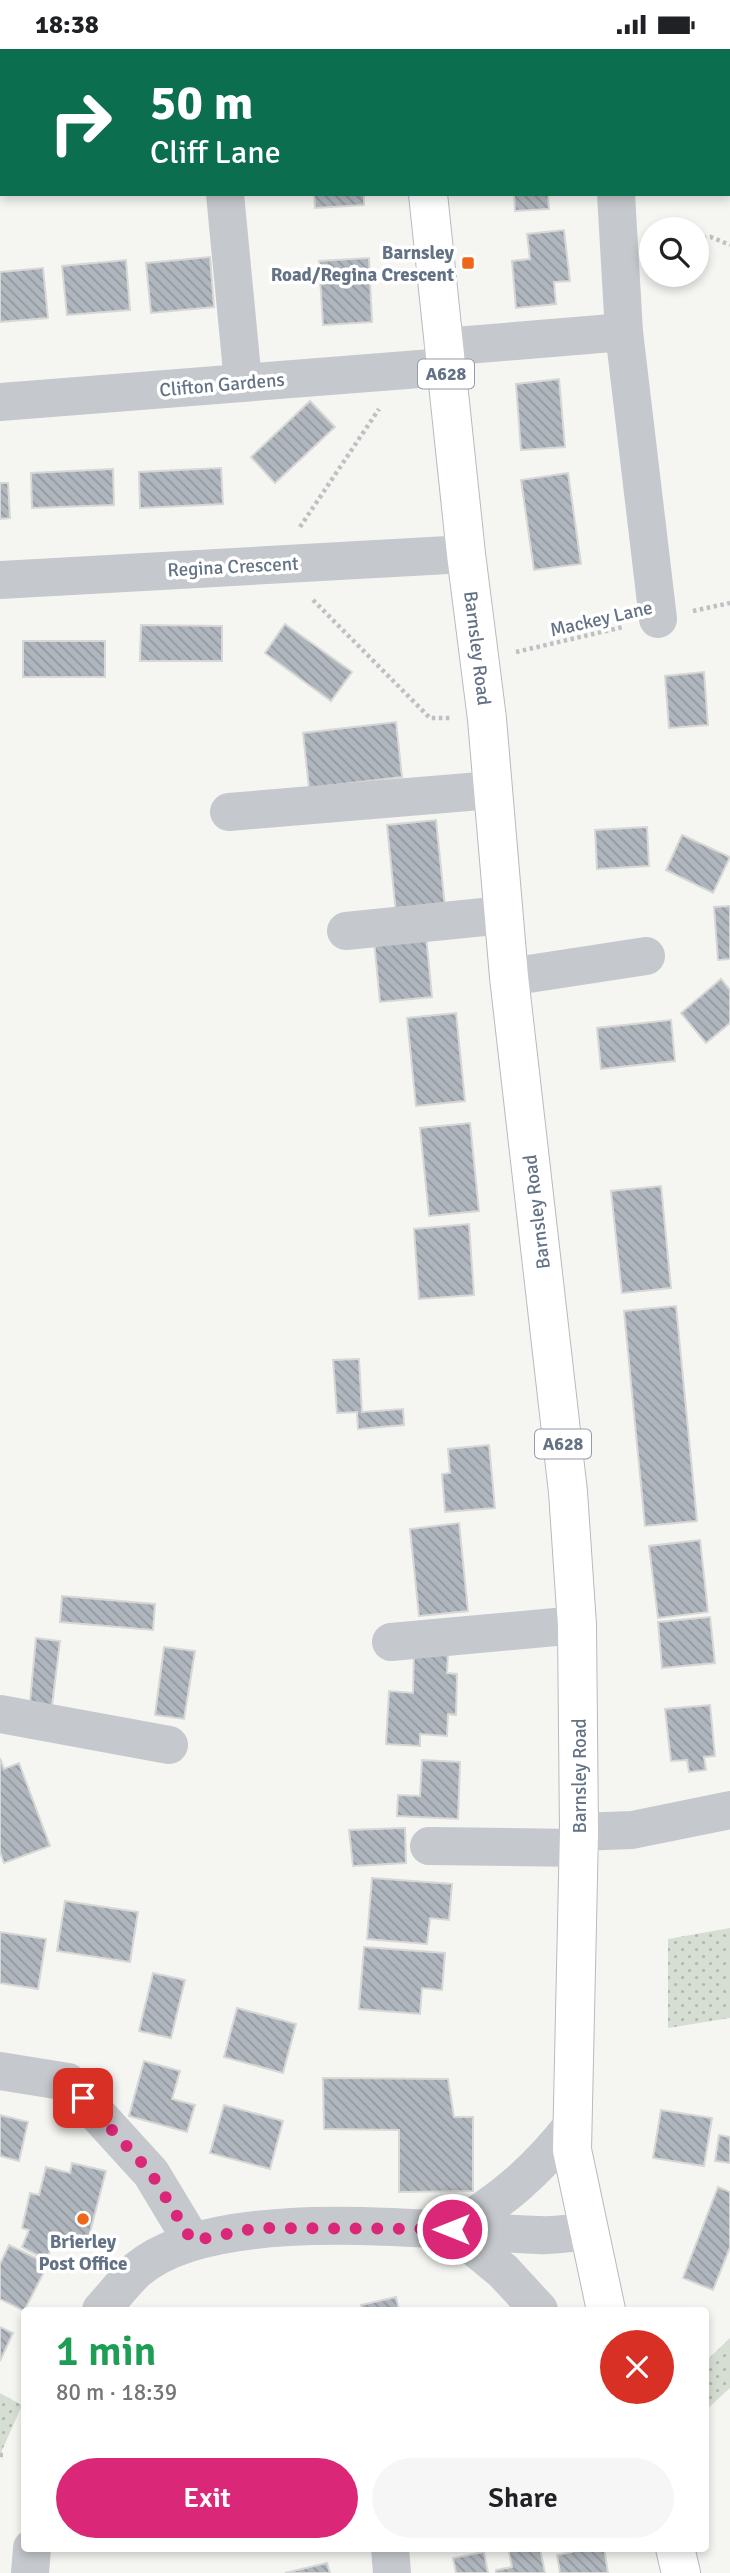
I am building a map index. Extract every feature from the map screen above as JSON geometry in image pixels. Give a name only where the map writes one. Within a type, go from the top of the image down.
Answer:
[{"type":"highway","name":"Barnsley Road","points":[[428,196],[479,660],[509,977],[568,1492],[577,1625],[579,1840],[572,2150],[587,2231]]},
{"type":"highway","name":"A628","points":[[587,2231],[605,2307]]},
{"type":"highway","points":[[676,2552],[681,2573]]},
{"type":"street","points":[[225,196],[243,381]]},
{"type":"street","points":[[616,196],[624,332],[659,619]]},
{"type":"street","name":"Clifton Gardens","points":[[0,402],[243,381],[624,332]]},
{"type":"street","name":"Regina Crescent","points":[[0,580],[466,554]]},
{"type":"street","points":[[229,812],[492,790]]},
{"type":"street","points":[[346,931],[503,915]]},
{"type":"street","points":[[509,977],[646,956]]},
{"type":"street","points":[[391,1642],[577,1625]]},
{"type":"street","points":[[0,1714],[169,1745]]},
{"type":"street","points":[[429,1846],[579,1840],[730,1810]]},
{"type":"street","points":[[0,2071],[68,2082],[151,2173],[192,2241]]},
{"type":"street","points":[[452,2229],[484,2212],[541,2165],[572,2126]]},
{"type":"street","points":[[105,2307],[138,2269],[192,2241],[257,2228],[452,2229],[542,2236],[587,2231]]},
{"type":"street","points":[[452,2229],[503,2271],[536,2307]]},
{"type":"street","points":[[30,2573],[32,2552]]},
{"type":"street","points":[[390,2552],[392,2573]]},
{"type":"path","points":[[709,237],[730,245]]},
{"type":"path","name":"Mackey Lane","points":[[479,660],[730,603]]},
{"type":"shaded area","points":[[730,1928],[730,2018],[668,2028],[668,1939]]},
{"type":"shaded area","points":[[730,2338],[730,2388],[709,2407],[709,2358]]},
{"type":"shaded area","points":[[0,2393],[21,2404],[21,2407],[0,2455]]},
{"type":"building","points":[[314,196],[364,196],[364,205],[315,208]]},
{"type":"building","points":[[514,196],[548,196],[549,209],[515,211]]},
{"type":"building","points":[[564,230],[570,281],[554,282],[556,304],[516,308],[512,261],[530,259],[527,234]]},
{"type":"building","points":[[210,257],[214,307],[151,313],[146,263]]},
{"type":"building","points":[[369,258],[372,322],[323,325],[319,261]]},
{"type":"building","points":[[126,260],[130,310],[67,315],[62,266]]},
{"type":"building","points":[[43,268],[48,318],[0,322],[0,272]]},
{"type":"building","points":[[559,379],[565,447],[521,450],[516,384]]},
{"type":"building","points":[[310,401],[335,427],[275,483],[251,457]]},
{"type":"building","points":[[221,468],[223,504],[140,508],[139,472]]},
{"type":"building","points":[[113,469],[114,505],[32,508],[31,473]]},
{"type":"building","points":[[568,473],[581,564],[534,570],[521,480]]},
{"type":"building","points":[[0,483],[8,483],[10,518],[0,519]]},
{"type":"building","points":[[285,624],[352,672],[331,701],[265,653]]},
{"type":"building","points":[[141,625],[222,626],[222,661],[140,661]]},
{"type":"building","points":[[23,641],[105,641],[105,677],[23,677]]},
{"type":"building","points":[[704,672],[708,725],[669,728],[665,676]]},
{"type":"building","points":[[396,722],[402,777],[309,788],[303,733]]},
{"type":"building","points":[[436,820],[445,907],[396,913],[387,825]]},
{"type":"building","points":[[647,827],[649,866],[597,869],[595,830]]},
{"type":"building","points":[[682,835],[730,857],[713,893],[666,870]]},
{"type":"building","points":[[730,906],[730,959],[718,960],[714,907]]},
{"type":"building","points":[[426,935],[432,997],[380,1002],[374,940]]},
{"type":"building","points":[[721,979],[730,990],[730,1023],[706,1043],[681,1013]]},
{"type":"building","points":[[456,1013],[465,1101],[416,1106],[407,1018]]},
{"type":"building","points":[[671,1020],[675,1061],[601,1069],[597,1028]]},
{"type":"building","points":[[470,1123],[479,1211],[429,1216],[420,1128]]},
{"type":"building","points":[[661,1186],[671,1288],[622,1293],[611,1191]]},
{"type":"building","points":[[469,1224],[474,1295],[419,1299],[414,1229]]},
{"type":"building","points":[[676,1306],[697,1521],[645,1526],[624,1311]]},
{"type":"building","points":[[359,1359],[362,1412],[403,1409],[404,1425],[358,1429],[357,1412],[337,1413],[333,1360]]},
{"type":"building","points":[[489,1445],[495,1508],[445,1512],[442,1474],[450,1473],[448,1449]]},
{"type":"building","points":[[459,1523],[468,1611],[419,1616],[410,1529]]},
{"type":"building","points":[[700,1540],[708,1612],[658,1618],[649,1546]]},
{"type":"building","points":[[62,1596],[155,1604],[153,1630],[60,1622]]},
{"type":"building","points":[[710,1617],[715,1663],[662,1668],[658,1622]]},
{"type":"building","points":[[36,1638],[60,1641],[52,1706],[30,1702]]},
{"type":"building","points":[[164,1647],[195,1651],[184,1719],[155,1715]]},
{"type":"building","points":[[414,1651],[448,1653],[447,1673],[457,1674],[456,1715],[448,1714],[447,1736],[420,1734],[420,1746],[386,1744],[389,1691],[413,1693]]},
{"type":"building","points":[[710,1705],[715,1756],[704,1757],[706,1770],[689,1772],[687,1760],[671,1761],[665,1709]]},
{"type":"building","points":[[0,1758],[4,1769],[19,1763],[50,1846],[4,1863],[0,1852]]},
{"type":"building","points":[[422,1760],[460,1762],[458,1819],[397,1816],[398,1795],[420,1796]]},
{"type":"building","points":[[405,1828],[406,1863],[353,1866],[349,1830]]},
{"type":"building","points":[[372,1878],[452,1884],[449,1920],[430,1918],[427,1944],[367,1939]]},
{"type":"building","points":[[65,1901],[138,1912],[130,1962],[57,1951]]},
{"type":"building","points":[[0,1932],[46,1939],[38,1989],[0,1983]]},
{"type":"building","points":[[364,1947],[445,1953],[442,1990],[422,1988],[420,2014],[359,2009]]},
{"type":"building","points":[[153,1973],[185,1980],[171,2038],[139,2031]]},
{"type":"building","points":[[237,2008],[296,2024],[283,2073],[224,2057]]},
{"type":"building","points":[[144,2061],[180,2071],[172,2099],[195,2105],[187,2132],[129,2116]]},
{"type":"building","points":[[323,2078],[448,2079],[454,2117],[473,2117],[473,2191],[399,2192],[399,2130],[324,2129]]},
{"type":"building","points":[[224,2105],[283,2121],[270,2169],[210,2153]]},
{"type":"building","points":[[661,2110],[712,2118],[704,2166],[653,2158]]},
{"type":"building","points":[[0,2115],[28,2122],[19,2161],[0,2156]]},
{"type":"building","points":[[719,2135],[730,2137],[730,2163],[715,2161]]},
{"type":"building","points":[[72,2163],[106,2171],[87,2244],[57,2236],[46,2260],[22,2247],[29,2230],[22,2228],[30,2193],[39,2195],[46,2167],[70,2173]]},
{"type":"building","points":[[718,2187],[730,2192],[730,2247],[713,2290],[683,2278]]},
{"type":"building","points":[[9,2245],[48,2264],[26,2307],[21,2307],[21,2310],[0,2299],[0,2264]]},
{"type":"building","points":[[396,2297],[398,2307],[361,2307]]},
{"type":"building","points":[[0,2327],[13,2333],[0,2361]]},
{"type":"building","points":[[484,2552],[488,2573],[456,2573],[453,2558]]},
{"type":"building","points":[[509,2552],[541,2552],[545,2573],[496,2573],[496,2570],[512,2567]]},
{"type":"building","points":[[605,2552],[608,2573],[560,2573],[557,2555]]},
{"type":"building","points":[[327,2563],[330,2573],[285,2573]]},
{"type":"place","name":"Barnsley Road/Regina Crescent","points":[[468,263]]},
{"type":"place","name":"Brierley Post Office","points":[[83,2219]]},
{"type":"route","points":[[83,2098],[151,2173],[192,2241],[257,2228],[452,2229]]}]
